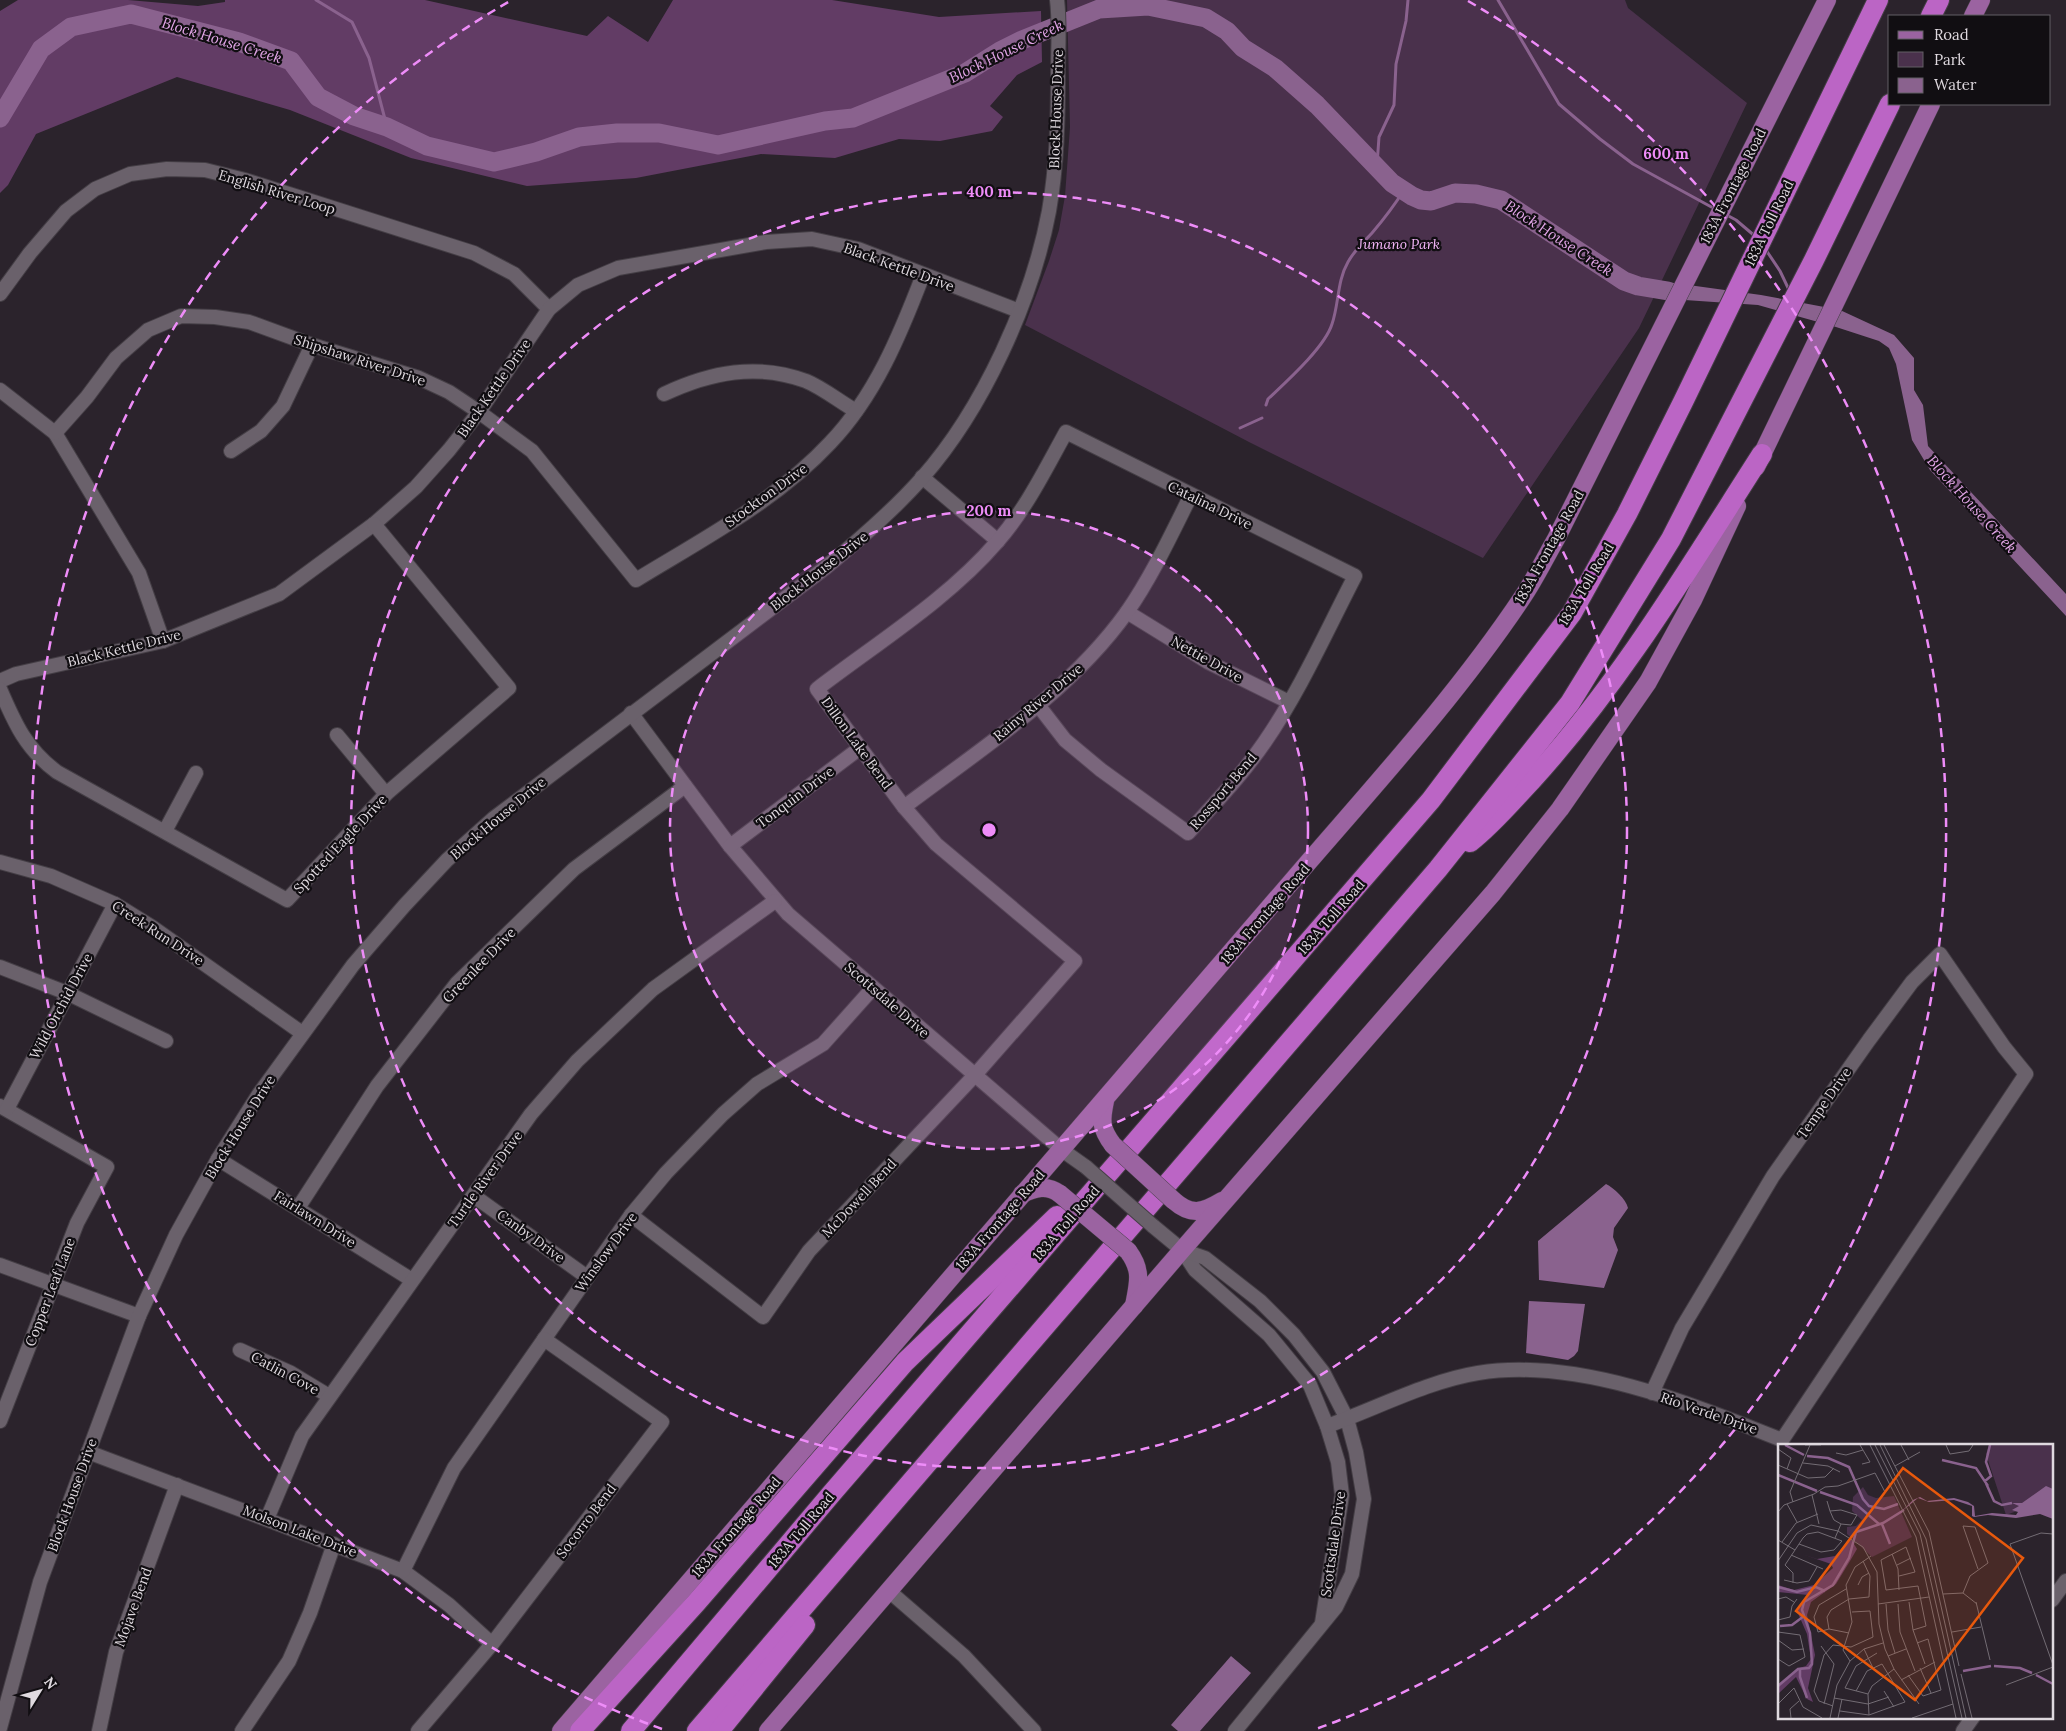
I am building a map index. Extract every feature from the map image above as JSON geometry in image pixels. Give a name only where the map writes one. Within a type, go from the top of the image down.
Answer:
[{"type":"highway","name":"183A Toll Road","points":[[631,1731],[832,1493],[1431,800],[1572,613],[1627,514],[1683,402],[1878,0]]},
{"type":"highway","points":[[1932,15],[1939,0]]},
{"type":"highway","points":[[697,1731],[1438,868],[1570,703],[1671,539],[1814,260],[1890,105]]},
{"type":"highway","points":[[1438,868],[1486,829],[1547,763],[1616,677],[1657,619],[1762,454]]},
{"type":"highway","points":[[580,1731],[696,1603],[905,1362],[1144,1133]]},
{"type":"highway","points":[[719,1731],[883,1528],[927,1462]]},
{"type":"main road","name":"183A Frontage Road","points":[[561,1731],[1022,1194],[1105,1101],[1408,746],[1472,666],[1523,597],[1556,539],[1827,0]]},
{"type":"main road","points":[[1974,15],[1981,0]]},
{"type":"main road","points":[[768,1731],[1182,1250],[1493,893],[1560,809],[1648,682],[1693,600],[1931,105]]},
{"type":"main road","points":[[1105,1101],[1102,1124],[1104,1133],[1113,1145],[1182,1208],[1199,1211],[1215,1205],[1229,1196]]},
{"type":"main road","points":[[1022,1194],[1044,1187],[1054,1189],[1128,1251],[1136,1261],[1139,1272],[1134,1306]]},
{"type":"street","name":"Block House Drive","points":[[0,1728],[40,1582],[139,1316],[176,1235],[218,1159],[259,1094],[302,1033],[353,965],[404,906],[448,860],[494,818],[825,568],[875,526],[922,478],[953,436],[981,392],[1029,287],[1048,212],[1054,180],[1058,121],[1058,6]]},
{"type":"street","name":"English River Loop","points":[[0,294],[30,253],[66,211],[95,189],[130,174],[167,169],[205,170],[245,180],[474,253],[514,274],[549,309]]},
{"type":"street","name":"Black Kettle Drive","points":[[0,681],[16,674],[163,641],[279,594],[374,524],[416,487],[479,412],[549,309],[578,285],[618,268],[766,242],[812,239],[849,247],[1019,311]]},
{"type":"street","name":"Stockton Drive","points":[[636,580],[759,503],[794,478],[831,443],[856,411],[876,380],[896,343],[924,276]]},
{"type":"street","name":"Shipshaw River Drive","points":[[55,433],[87,398],[116,358],[148,330],[182,316],[215,317],[249,322],[312,345],[419,378],[449,392],[479,412],[532,451],[636,580]]},
{"type":"street","points":[[231,450],[261,430],[283,406],[312,345]]},
{"type":"street","points":[[664,394],[687,382],[741,371],[773,372],[808,382],[856,411]]},
{"type":"street","points":[[0,390],[55,433],[139,573],[163,641]]},
{"type":"street","name":"Catalina Drive","points":[[1066,432],[1355,576]]},
{"type":"street","name":"Dillon Lake Bend","points":[[1066,432],[1032,494],[998,541],[959,582],[817,689],[904,807],[936,844],[1075,961]]},
{"type":"street","points":[[922,478],[998,541]]},
{"type":"street","name":"Rainy River Drive","points":[[904,807],[1038,705],[1071,677],[1098,648],[1127,612],[1157,562],[1192,495]]},
{"type":"street","name":"Spotted Eagle Drive","points":[[0,689],[15,725],[24,740],[47,765],[287,900],[386,794],[509,688],[374,524]]},
{"type":"street","name":"Rossport Bend","points":[[1038,705],[1065,740],[1101,770],[1188,833],[1235,780],[1264,743],[1289,702],[1355,576]]},
{"type":"street","name":"Nettie Drive","points":[[1127,612],[1208,662],[1289,702]]},
{"type":"street","name":"Scottsdale Drive","points":[[631,713],[684,786],[775,901],[873,988],[1182,1250],[1195,1270],[1269,1335],[1310,1385],[1327,1426],[1338,1462],[1342,1495],[1321,1625]]},
{"type":"street","points":[[337,735],[386,794]]},
{"type":"street","name":"Tonquin Drive","points":[[730,846],[860,748]]},
{"type":"street","points":[[165,831],[196,773]]},
{"type":"street","name":"Greenlee Drive","points":[[298,1208],[377,1086],[457,983],[574,869],[684,786]]},
{"type":"street","name":"Creek Run Drive","points":[[0,862],[51,876],[115,904],[152,927],[302,1033]]},
{"type":"street","name":"Turtle River Drive","points":[[267,1519],[302,1436],[531,1114],[577,1061],[653,989],[775,901]]},
{"type":"street","name":"Wild Orchid Drive","points":[[4,1107],[115,904]]},
{"type":"street","name":"Tempe Drive","points":[[1652,1393],[1682,1328],[1773,1176],[1912,982],[1940,954],[2004,1047],[2026,1074]]},
{"type":"street","name":"McDowell Bend","points":[[632,1215],[763,1317],[809,1251],[975,1075],[1075,961]]},
{"type":"street","points":[[0,967],[67,993],[166,1041]]},
{"type":"street","name":"Winslow Drive","points":[[403,1571],[454,1468],[632,1215],[666,1173],[723,1114],[757,1084],[823,1044],[873,988]]},
{"type":"street","name":"Rio Verde Drive","points":[[1327,1426],[1443,1381],[1478,1373],[1531,1369],[1590,1377],[1652,1393],[1738,1422],[1782,1440],[2026,1074]]},
{"type":"street","name":"Copper Leaf Lane","points":[[0,1421],[77,1223],[107,1167],[4,1107]]},
{"type":"street","name":"Fairlawn Drive","points":[[218,1159],[412,1280]]},
{"type":"street","name":"Canby Drive","points":[[474,1196],[588,1277]]},
{"type":"street","name":"Scottsdale Drive","points":[[1182,1250],[1205,1258],[1260,1301],[1294,1335],[1323,1372],[1347,1419],[1356,1452],[1364,1499],[1352,1574],[1336,1607],[1235,1731]]},
{"type":"street","points":[[0,1265],[139,1316]]},
{"type":"street","name":"Socorro Bend","points":[[418,1731],[492,1644],[662,1422],[544,1339]]},
{"type":"street","name":"Catlin Cove","points":[[240,1350],[291,1373],[329,1396]]},
{"type":"street","name":"Molson Lake Drive","points":[[88,1452],[403,1571],[449,1605],[492,1644]]},
{"type":"street","name":"Mojave Bend","points":[[99,1731],[116,1652],[177,1485]]},
{"type":"street","points":[[242,1731],[289,1661],[310,1613],[334,1544]]},
{"type":"street","points":[[2054,1597],[2066,1580]]},
{"type":"street","points":[[888,1591],[964,1656],[1034,1731]]},
{"type":"street","points":[[1963,1731],[1972,1718]]},
{"type":"green space","name":"Jumano Park","points":[[1067,0],[1625,0],[1628,8],[1747,103],[1639,328],[1483,558],[1249,442],[1025,325],[1059,230],[1065,196],[1070,127]]},
{"type":"shaded area","points":[[18,0],[128,0],[198,6],[225,2],[225,0],[425,0],[587,36],[608,16],[648,42],[673,0],[832,0],[939,17],[1041,11],[1042,62],[1017,75],[990,106],[1003,117],[992,131],[940,141],[899,139],[835,158],[761,154],[636,178],[527,186],[411,158],[290,110],[177,77],[36,134],[8,185],[0,193],[0,11]]},
{"type":"water","points":[[1645,279],[1761,295],[1840,310],[1894,335],[1914,358],[1914,390],[1923,405],[1928,446],[2066,594],[2066,616],[1930,470],[1912,440],[1896,364],[1889,348],[1879,341],[1758,305],[1670,299],[1640,293]]},
{"type":"water","points":[[1606,1184],[1619,1194],[1628,1208],[1614,1228],[1613,1237],[1618,1250],[1604,1288],[1539,1280],[1538,1241]]},
{"type":"water","points":[[1529,1301],[1585,1304],[1578,1351],[1574,1356],[1568,1360],[1526,1353]]},
{"type":"water","points":[[1231,1656],[1251,1673],[1200,1731],[1178,1731],[1171,1725]]},
{"type":"waterway","points":[[316,0],[352,22],[369,58],[387,127]]},
{"type":"waterway","name":"Block House Creek","points":[[1153,0],[1159,8]]},
{"type":"waterway","points":[[1377,165],[1379,137],[1394,105],[1396,64],[1406,21],[1408,0]]},
{"type":"waterway","points":[[1498,0],[1559,104],[1633,164],[1715,209]]},
{"type":"waterway","name":"Block House Creek","points":[[0,118],[41,49],[71,27],[131,14],[239,42],[291,61],[318,97],[354,116],[387,127],[427,146],[494,162],[536,152],[579,137],[617,133],[659,133],[718,145],[825,121],[853,118],[965,73],[1000,51],[1022,40],[1099,9],[1148,6],[1206,18],[1227,31],[1243,48],[1275,68],[1317,105],[1392,183],[1412,196],[1421,200],[1431,201],[1455,193],[1476,194],[1501,200],[1624,281],[1638,286],[1668,291]]},
{"type":"waterway","name":"Block House Creek","points":[[0,105],[7,106]]},
{"type":"waterway","points":[[1266,405],[1268,399],[1304,364],[1322,343],[1332,324],[1344,269],[1356,250],[1385,217],[1404,190]]},
{"type":"waterway","points":[[1725,214],[1736,220],[1756,237]]},
{"type":"waterway","points":[[1766,250],[1780,271],[1790,292]]},
{"type":"waterway","points":[[1240,428],[1262,418]]}]
